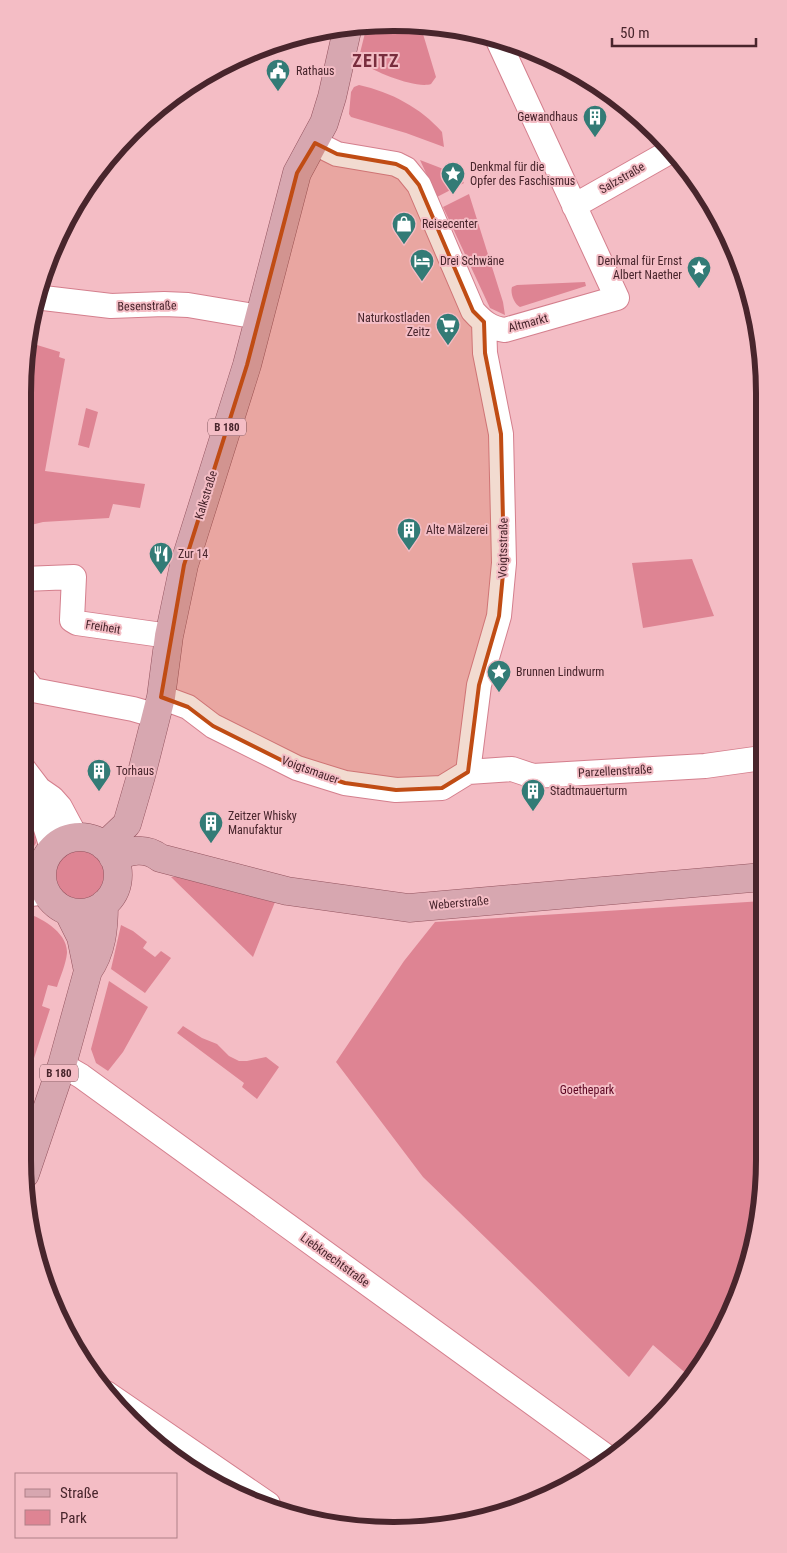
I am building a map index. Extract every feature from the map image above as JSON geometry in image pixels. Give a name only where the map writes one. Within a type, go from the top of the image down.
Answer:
[{"type":"main road","name":"B 180","points":[[315,143],[332,97],[346,34]]},
{"type":"main road","name":"Kalkstraße","points":[[112,861],[127,824],[159,707],[169,636],[184,565],[247,365],[297,173],[315,143]]},
{"type":"main road","points":[[76,837],[91,838],[112,861],[113,893],[104,904],[86,912],[68,911],[34,893],[41,877],[39,860],[63,840],[76,837]]},
{"type":"main road","name":"Weberstraße","points":[[112,861],[137,850],[153,852],[160,858],[287,891],[409,908],[756,877]]},
{"type":"main road","name":"B 180","points":[[31,1156],[62,1065],[88,971],[97,958],[104,928],[104,904]]},
{"type":"main road","name":"B 180","points":[[68,911],[81,937],[88,971]]},
{"type":"street","name":"Altmarkt","points":[[484,322],[494,329],[505,330],[617,298],[501,48]]},
{"type":"street","points":[[315,143],[336,154],[396,164],[406,169],[419,185],[473,311],[484,322]]},
{"type":"street","name":"Salzstraße","points":[[574,206],[665,154]]},
{"type":"street","name":"Besenstraße","points":[[44,299],[111,306],[188,305],[259,317]]},
{"type":"street","name":"Voigtsstraße","points":[[468,772],[479,685],[499,616],[504,563],[501,434],[485,353],[484,322]]},
{"type":"street","name":"Freiheit","points":[[31,579],[74,577],[72,620],[78,623],[169,636]]},
{"type":"street","points":[[31,687],[33,690],[134,709],[159,707]]},
{"type":"street","name":"Voigtsmauer","points":[[159,707],[188,707],[213,726],[297,768],[345,783],[396,790],[442,788],[468,772]]},
{"type":"street","name":"Parzellenstraße","points":[[468,772],[512,769],[533,776],[705,766],[756,759]]},
{"type":"street","points":[[31,778],[39,789],[52,798],[60,807],[76,837]]},
{"type":"street","points":[[39,789],[39,860]]},
{"type":"street","name":"Liebknechtstraße","points":[[62,1065],[90,1082],[604,1455]]},
{"type":"street","points":[[133,1412],[250,1492]]},
{"type":"highlighted area","points":[[315,143],[337,154],[396,164],[406,169],[419,185],[473,311],[484,322],[485,353],[501,434],[504,563],[499,616],[479,685],[468,772],[442,788],[396,790],[345,783],[297,768],[213,726],[188,707],[161,697],[184,565],[247,365],[297,173]]},
{"type":"green space","points":[[365,32],[423,32],[436,77],[431,84],[424,85],[406,82],[376,71],[362,63],[360,53]]},
{"type":"green space","points":[[359,85],[383,92],[415,108],[442,132],[444,147],[406,133],[351,117],[349,114],[351,92],[354,87]]},
{"type":"green space","points":[[420,160],[459,175],[464,183],[437,197]]},
{"type":"green space","points":[[469,194],[503,302],[505,315],[490,308],[443,207]]},
{"type":"green space","points":[[585,282],[586,286],[520,307],[513,298],[512,287],[517,285]]},
{"type":"green space","points":[[37,345],[60,352],[59,357],[65,359],[45,471],[145,484],[140,508],[113,504],[109,518],[43,522],[31,525],[32,378]]},
{"type":"green space","points":[[86,408],[98,412],[89,448],[78,445]]},
{"type":"green space","points":[[692,559],[714,616],[643,628],[632,563]]},
{"type":"green space","points":[[31,814],[36,843],[31,851]]},
{"type":"green space","points":[[76,849],[86,849],[100,856],[107,870],[107,880],[100,894],[86,901],[76,901],[66,897],[59,890],[55,880],[55,870],[59,860],[66,853]]},
{"type":"green space","points":[[189,876],[275,902],[253,957],[171,877]]},
{"type":"green space","name":"Goethepark","points":[[756,901],[756,1160],[753,1207],[737,1276],[707,1341],[686,1373],[653,1345],[629,1377],[423,1177],[336,1062],[404,961],[435,922]]},
{"type":"green space","points":[[31,915],[44,921],[58,932],[66,945],[67,953],[57,987],[48,985],[42,1006],[50,1009],[31,1067]]},
{"type":"green space","points":[[121,925],[133,931],[147,942],[143,948],[155,957],[161,951],[171,958],[145,993],[111,969]]},
{"type":"green space","points":[[109,981],[148,1007],[123,1052],[108,1071],[96,1063],[91,1049]]},
{"type":"green space","points":[[183,1026],[202,1038],[217,1044],[229,1056],[239,1061],[266,1057],[279,1067],[257,1099],[242,1087],[244,1083],[177,1033]]},
{"type":"place","name":"Rathaus","points":[[278,92]]},
{"type":"place","name":"Gewandhaus","points":[[595,138]]},
{"type":"place","name":"Denkmal für die Opfer des Faschismus","points":[[453,195]]},
{"type":"place","name":"Reisecenter","points":[[404,245]]},
{"type":"place","name":"Drei Schwäne","points":[[422,282]]},
{"type":"place","name":"Denkmal für Ernst Albert Naether","points":[[699,289]]},
{"type":"place","name":"Naturkostladen Zeitz","points":[[448,346]]},
{"type":"place","name":"Alte Mälzerei","points":[[409,551]]},
{"type":"place","name":"Zur 14","points":[[161,575]]},
{"type":"place","name":"Brunnen Lindwurm","points":[[499,693]]},
{"type":"place","name":"Torhaus","points":[[99,792]]},
{"type":"place","name":"Stadtmauerturm","points":[[533,812]]},
{"type":"place","name":"Zeitzer Whisky Manufaktur","points":[[211,844]]},
{"type":"district","name":"ZEITZ","points":[[376,60]]}]
